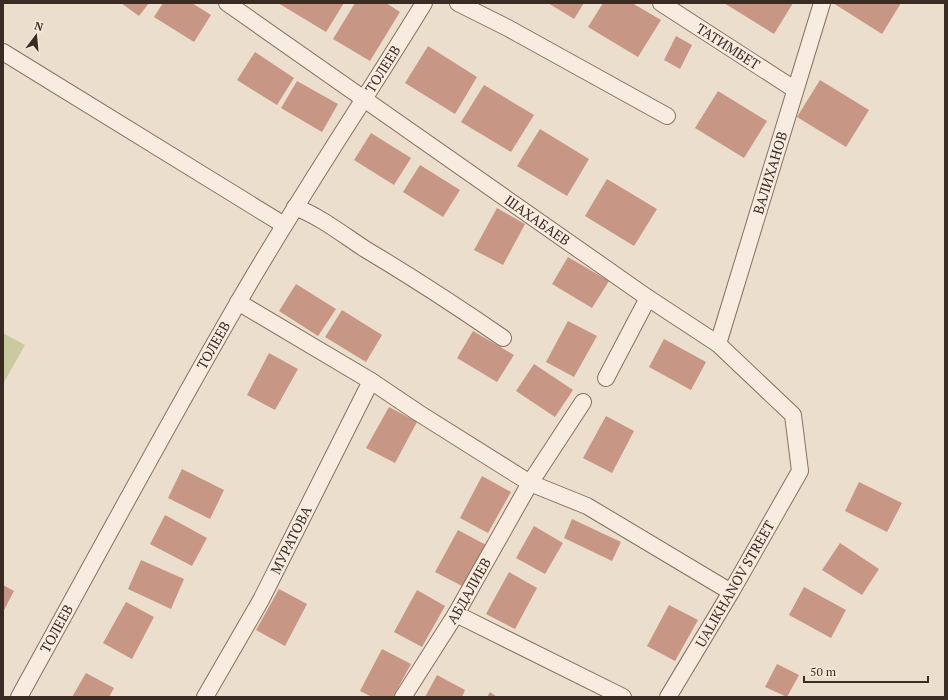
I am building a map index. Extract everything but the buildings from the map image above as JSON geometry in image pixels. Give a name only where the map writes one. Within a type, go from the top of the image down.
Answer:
[{"type":"street","name":"ШАХАБАЕВ","points":[[227,3],[648,298],[718,344],[792,415],[800,471]]},
{"type":"street","name":"ТОЛЕЕВ","points":[[19,697],[238,302],[295,207],[365,99],[424,3]]},
{"type":"street","points":[[458,3],[508,28],[667,116]]},
{"type":"street","name":"ТАТИМБЕТ","points":[[662,3],[794,89]]},
{"type":"street","name":"ВАЛИХАНОВ","points":[[718,344],[794,89],[822,3]]},
{"type":"street","points":[[3,52],[284,225]]},
{"type":"street","points":[[295,207],[316,215],[363,247],[416,279],[503,338]]},
{"type":"street","points":[[606,378],[648,298]]},
{"type":"street","points":[[238,302],[371,381],[417,412],[530,483],[587,506],[731,592]]},
{"type":"street","name":"МУРАТОВА","points":[[205,697],[261,600],[371,381]]},
{"type":"street","name":"АБДАЛИЕВ","points":[[403,697],[456,614],[530,483],[583,402]]},
{"type":"street","name":"UALIKHANOV STREET","points":[[668,697],[731,592],[800,471]]},
{"type":"street","points":[[456,614],[623,697]]},
{"type":"green space","points":[[3,333],[25,345],[3,384]]}]
